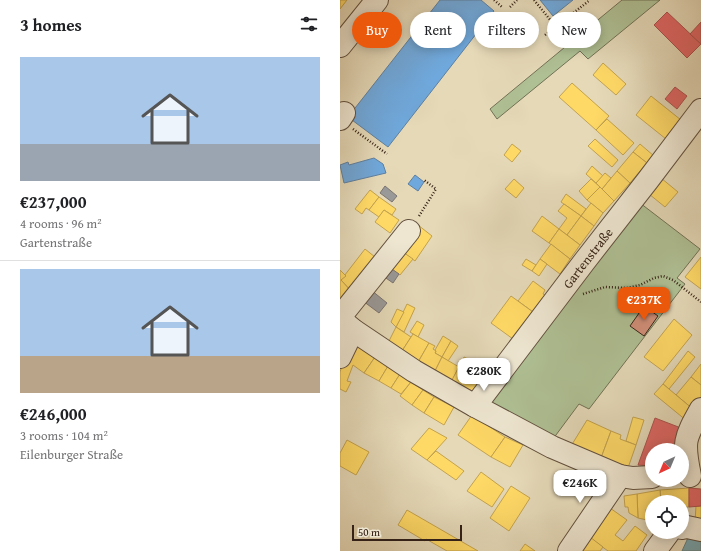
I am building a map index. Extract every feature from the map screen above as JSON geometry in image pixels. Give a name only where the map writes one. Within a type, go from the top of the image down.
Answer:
[{"type":"street","points":[[340,46],[377,0]]},
{"type":"street","name":"Gartenstraße","points":[[474,406],[701,110]]},
{"type":"street","points":[[340,357],[344,322],[408,231]]},
{"type":"street","points":[[344,322],[414,371],[474,406],[552,447],[620,476],[633,478],[645,477]]},
{"type":"street","points":[[691,476],[685,452],[686,439],[701,409]]},
{"type":"street","points":[[568,551],[620,476]]},
{"type":"street","points":[[689,528],[701,530]]},
{"type":"street","points":[[655,551],[664,539]]},
{"type":"path","points":[[494,0],[502,7]]},
{"type":"path","points":[[510,7],[517,0]]},
{"type":"path","points":[[534,0],[547,16]]},
{"type":"path","points":[[575,12],[590,0]]},
{"type":"path","points":[[345,120],[387,154]]},
{"type":"path","points":[[408,231],[436,189],[424,180]]},
{"type":"path","points":[[566,286],[581,294],[605,287],[626,288],[640,285],[662,276],[673,280],[701,302]]},
{"type":"green space","points":[[622,0],[660,0],[588,59],[580,51],[497,119],[490,109],[564,48],[601,48],[601,17]]},
{"type":"green space","points":[[640,203],[700,249],[677,278],[685,284],[589,409],[579,404],[553,439],[488,404]]},
{"type":"building: Homes","points":[[340,0],[347,0],[340,9]]},
{"type":"building: Homes","points":[[603,63],[626,84],[616,95],[593,75]]},
{"type":"building: Homes","points":[[572,83],[609,116],[596,130],[559,97]]},
{"type":"building: Homes","points":[[651,96],[681,120],[666,139],[636,115]]},
{"type":"building: Homes","points":[[607,119],[634,143],[623,155],[596,130]]},
{"type":"building: Homes","points":[[595,139],[618,160],[612,167],[588,146]]},
{"type":"building: Homes","points":[[512,144],[521,151],[512,162],[504,155]]},
{"type":"building: Homes","points":[[640,144],[654,156],[647,163],[633,152]]},
{"type":"building: Homes","points":[[633,152],[647,163],[630,183],[617,171]]},
{"type":"building: Homes","points":[[592,166],[603,176],[596,183],[586,174]]},
{"type":"building: Homes","points":[[617,171],[630,183],[614,201],[602,189]]},
{"type":"building: Homes","points":[[605,173],[611,178],[602,189],[596,183]]},
{"type":"building: Homes","points":[[661,178],[678,192],[665,207],[649,194]]},
{"type":"building: Homes","points":[[514,179],[524,188],[516,198],[505,189]]},
{"type":"building: Homes","points":[[591,179],[600,187],[587,200],[579,191]]},
{"type":"building: Homes","points":[[600,187],[614,201],[603,213],[587,200]]},
{"type":"building: Homes","points":[[370,190],[379,197],[369,210],[366,208],[362,214],[355,209]]},
{"type":"building: Homes","points":[[566,194],[586,209],[581,216],[561,202]]},
{"type":"building: Homes","points":[[379,197],[396,209],[392,215],[384,210],[379,217],[369,210]]},
{"type":"building: Homes","points":[[591,203],[603,213],[594,226],[581,216]]},
{"type":"building: Homes","points":[[564,204],[581,216],[567,235],[559,229],[567,218],[558,211]]},
{"type":"building: Homes","points":[[384,210],[399,220],[390,233],[375,222]]},
{"type":"building: Homes","points":[[542,216],[559,229],[549,243],[532,231]]},
{"type":"building: Homes","points":[[581,216],[594,226],[580,245],[567,235]]},
{"type":"building: Homes","points":[[418,225],[432,236],[415,261],[400,250]]},
{"type":"building: Homes","points":[[559,229],[580,245],[570,259],[549,243]]},
{"type":"building: Homes","points":[[551,244],[570,259],[560,274],[540,259]]},
{"type":"building: Homes","points":[[365,249],[375,257],[351,291],[341,280]]},
{"type":"building: Homes","points":[[400,250],[413,259],[400,275],[389,267]]},
{"type":"building: Homes","points":[[701,257],[701,289],[685,277]]},
{"type":"building: Homes","points":[[526,259],[536,265],[532,271],[522,265]]},
{"type":"building: Homes","points":[[540,259],[547,264],[539,276],[532,271]]},
{"type":"building: Homes","points":[[340,270],[346,276],[341,280],[351,291],[340,302]]},
{"type":"building: Homes","points":[[533,281],[545,290],[543,294],[546,296],[533,312],[518,301]]},
{"type":"building: Homes","points":[[511,296],[533,312],[513,339],[491,323]]},
{"type":"building: Homes","points":[[407,304],[415,308],[404,332],[396,327]]},
{"type":"building: Homes","points":[[397,309],[404,312],[396,327],[391,322]]},
{"type":"building: Homes","points":[[674,319],[692,335],[663,371],[644,357]]},
{"type":"building: Homes","points":[[417,321],[424,325],[418,337],[410,332]]},
{"type":"building: Homes","points":[[396,327],[411,337],[400,354],[387,345]]},
{"type":"building: Homes","points":[[413,334],[429,343],[417,364],[400,354]]},
{"type":"building: Homes","points":[[443,336],[451,341],[442,357],[435,353],[435,350]]},
{"type":"building: Homes","points":[[451,341],[458,346],[448,361],[442,357]]},
{"type":"building: Homes","points":[[356,343],[375,357],[364,373],[353,365],[347,381],[351,382],[346,392],[340,389],[340,372],[345,356]]},
{"type":"building: Homes","points":[[429,343],[435,346],[433,349],[436,351],[435,353],[442,357],[434,373],[417,364]]},
{"type":"building: Homes","points":[[688,351],[695,357],[669,389],[663,384]]},
{"type":"building: Homes","points":[[375,357],[388,366],[379,381],[364,373]]},
{"type":"building: Homes","points":[[442,357],[459,367],[451,382],[434,373]]},
{"type":"building: Homes","points":[[464,357],[474,362],[472,365],[488,375],[474,396],[451,382]]},
{"type":"building: Homes","points":[[701,364],[701,385],[691,377]]},
{"type":"building: Homes","points":[[388,366],[400,374],[391,388],[379,381]]},
{"type":"building: Homes","points":[[400,374],[411,382],[401,394],[391,388]]},
{"type":"building: Homes","points":[[691,377],[701,385],[701,400],[694,410],[676,395]]},
{"type":"building: Homes","points":[[411,382],[423,390],[412,405],[400,396]]},
{"type":"building: Homes","points":[[663,384],[694,410],[687,421],[654,394]]},
{"type":"building: Homes","points":[[423,390],[434,397],[424,413],[412,405]]},
{"type":"building: Homes","points":[[434,397],[454,407],[444,425],[424,413]]},
{"type":"building: Homes","points":[[472,415],[505,437],[491,457],[458,435]]},
{"type":"building: Homes","points":[[633,417],[644,420],[636,445],[626,441]]},
{"type":"building: Homes","points":[[587,420],[611,431],[601,458],[571,446]]},
{"type":"building: Homes","points":[[429,428],[447,438],[427,460],[411,449]]},
{"type":"building: Homes","points":[[611,431],[621,435],[620,439],[636,445],[628,468],[601,458]]},
{"type":"building: Homes","points":[[505,437],[523,445],[510,467],[491,457]]},
{"type":"building: Homes","points":[[347,440],[369,452],[356,475],[340,466],[340,453]]},
{"type":"building: Homes","points":[[436,451],[464,471],[456,480],[427,460]]},
{"type":"building: Homes","points":[[481,472],[504,489],[492,507],[467,491]]},
{"type":"building: Homes","points":[[511,486],[530,498],[509,531],[490,518]]},
{"type":"building: Homes","points":[[689,488],[689,495],[660,495],[660,490]]},
{"type":"building: Homes","points":[[660,490],[660,495],[645,495],[645,520],[638,518],[637,494]]},
{"type":"building: Homes","points":[[637,494],[638,518],[629,513],[628,507],[625,507],[624,496]]},
{"type":"building: Homes","points":[[696,506],[701,506],[701,523],[695,522]]},
{"type":"building: Homes","points":[[610,508],[627,520],[615,535],[623,541],[635,526],[645,534],[645,538],[636,551],[608,551],[589,537]]},
{"type":"building: Homes","points":[[407,510],[478,551],[447,551],[426,539],[425,541],[398,525]]},
{"type":"building: Homes","points":[[590,537],[603,547],[600,551],[581,551]]},
{"type":"building: Homes","points":[[525,544],[535,551],[520,551]]},
{"type":"building: Shops","points":[[667,12],[701,44],[687,58],[654,25]]},
{"type":"building: Shops","points":[[701,22],[701,44],[690,34]]},
{"type":"building: Shops","points":[[675,87],[687,96],[677,109],[665,99]]},
{"type":"building: Shops","points":[[655,418],[681,428],[676,443],[646,443]]},
{"type":"building: Shops","points":[[645,446],[645,466],[638,465]]},
{"type":"building: Shops","points":[[689,488],[701,489],[701,506],[689,507]]},
{"type":"building: Schools","points":[[440,0],[481,0],[494,11],[474,12],[474,37],[466,47],[466,12],[431,12]]},
{"type":"building: Schools","points":[[540,0],[573,0],[558,12],[550,12]]},
{"type":"building: Schools","points":[[410,38],[410,48],[465,48],[388,147],[348,117]]},
{"type":"building: Schools","points":[[374,158],[383,164],[386,173],[344,183],[340,165],[348,162],[349,165]]},
{"type":"building: Schools","points":[[415,175],[424,182],[418,191],[408,184]]},
{"type":"building: Public","points":[[692,529],[701,538],[701,551],[682,551],[687,539],[689,539]]},
{"type":"building: Industry","points":[[385,186],[397,196],[392,202],[380,193]]},
{"type":"building: Industry","points":[[389,267],[399,274],[393,283],[383,276]]},
{"type":"building: Industry","points":[[371,290],[387,303],[379,313],[363,301]]},
{"type":"building: Other","points":[[644,306],[658,316],[644,336],[630,326]]}]
